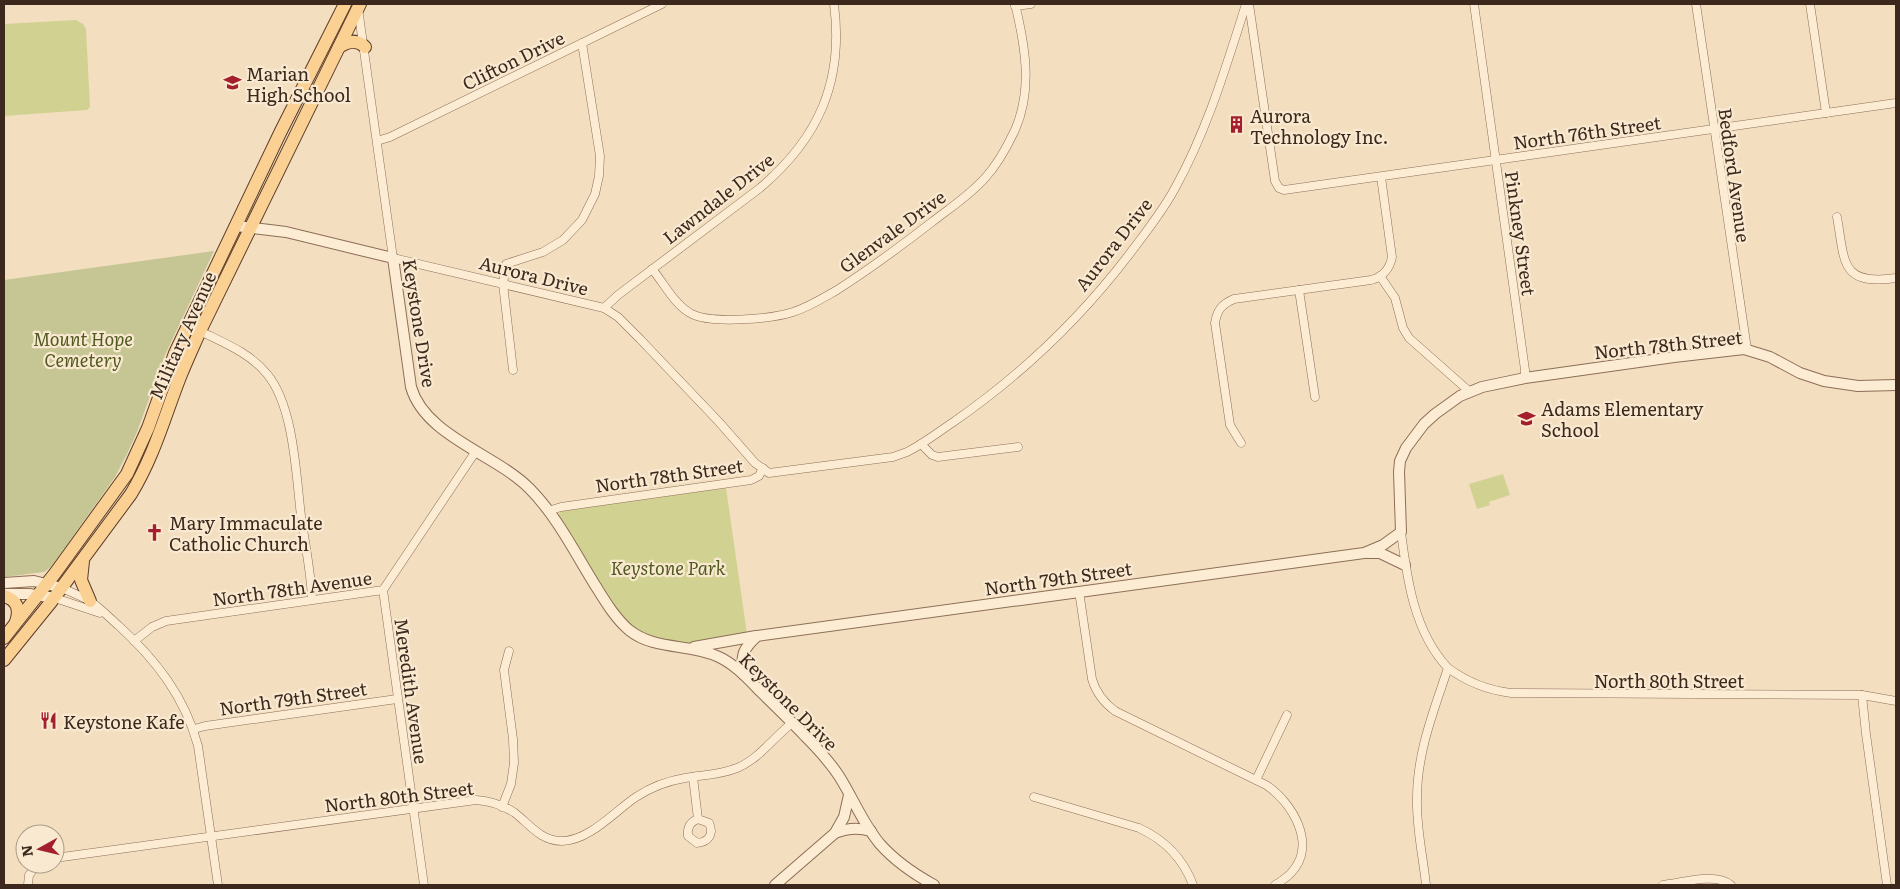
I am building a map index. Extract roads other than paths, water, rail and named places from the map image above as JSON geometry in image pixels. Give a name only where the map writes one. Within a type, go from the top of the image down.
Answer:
[{"type":"main road","name":"Military Avenue","points":[[4,638],[48,583],[127,474],[148,428],[175,353],[280,133],[345,4]]},
{"type":"main road","name":"Military Avenue","points":[[4,660],[83,559],[141,477],[159,438],[180,377],[200,332],[358,5]]},
{"type":"main road","points":[[339,46],[350,41],[365,47]]},
{"type":"main road","points":[[83,559],[81,580],[90,601]]},
{"type":"main road","points":[[4,595],[13,600],[18,608],[19,613],[15,625]]},
{"type":"street","name":"Clifton Drive","points":[[377,141],[390,137],[662,4]]},
{"type":"street","name":"Lawndale Drive","points":[[604,308],[618,295],[760,188],[782,168],[801,146],[819,115],[828,93],[834,70],[836,25],[834,4]]},
{"type":"street","points":[[1015,5],[1031,4]]},
{"type":"street","name":"Aurora Drive","points":[[921,444],[990,395],[1038,354],[1096,295],[1145,234],[1174,190],[1200,135],[1248,4]]},
{"type":"street","name":"North 76th Street","points":[[1248,4],[1275,181],[1281,189],[1288,190],[1381,177],[1896,103]]},
{"type":"street","name":"Pinkney Street","points":[[1474,4],[1525,378]]},
{"type":"street","name":"Bedford Avenue","points":[[1696,4],[1747,349]]},
{"type":"street","points":[[1810,4],[1826,113]]},
{"type":"street","name":"Keystone Drive","points":[[358,5],[408,365],[413,394],[417,402],[428,416],[443,428],[516,476],[539,498],[605,601],[624,626],[650,642],[689,648],[718,656],[743,674],[825,758],[840,777],[871,831],[881,844],[905,867],[934,885]]},
{"type":"street","name":"Glenvale Drive","points":[[652,270],[680,305],[693,315],[706,318],[757,319],[782,316],[806,307],[883,260],[975,188],[994,167],[1009,143],[1021,112],[1026,78],[1024,49],[1015,5]]},
{"type":"street","points":[[513,370],[503,284],[506,264],[543,252],[563,240],[582,220],[595,194],[599,176],[600,156],[582,43]]},
{"type":"street","points":[[1241,442],[1230,425],[1215,323],[1218,310],[1223,304],[1234,299],[1371,280],[1388,270],[1392,257],[1381,177]]},
{"type":"street","points":[[1837,217],[1843,255],[1849,268],[1860,277],[1870,280],[1896,278]]},
{"type":"street","name":"Aurora Drive","points":[[236,226],[251,226],[303,236],[604,308],[618,317],[640,338],[755,463],[763,468]]},
{"type":"street","points":[[1380,276],[1395,298],[1403,328],[1409,338],[1470,392]]},
{"type":"street","points":[[1300,290],[1315,397]]},
{"type":"street","points":[[200,332],[236,349],[254,361],[267,373],[281,397],[289,427],[312,600]]},
{"type":"street","name":"North 78th Street","points":[[1401,532],[1399,472],[1400,461],[1406,448],[1424,424],[1460,396],[1498,382],[1678,356],[1747,349],[1800,373],[1824,381],[1858,386],[1896,385]]},
{"type":"street","points":[[921,444],[932,455],[938,457],[1018,447]]},
{"type":"street","name":"North 78th Street","points":[[548,511],[561,507],[751,480],[759,476],[763,468],[769,473],[894,457],[908,452],[921,444]]},
{"type":"street","name":"North 78th Avenue","points":[[134,641],[152,627],[166,621],[382,590],[476,451]]},
{"type":"street","points":[[1401,532],[1405,565],[1427,641],[1448,668],[1425,737],[1418,779],[1418,819],[1426,885]]},
{"type":"street","name":"North 79th Street","points":[[1364,553],[1383,545],[1401,532]]},
{"type":"street","name":"North 79th Street","points":[[689,648],[757,636],[1364,553],[1380,554],[1405,565]]},
{"type":"street","points":[[4,583],[24,581],[48,583],[58,592],[106,615]]},
{"type":"street","name":"Meredith Avenue","points":[[382,590],[424,885]]},
{"type":"street","points":[[4,595],[39,595],[58,592],[90,601],[154,661],[171,684],[194,730],[218,885]]},
{"type":"street","points":[[1079,592],[1092,679],[1096,691],[1105,703],[1115,710],[1266,785],[1282,797],[1292,810],[1301,842],[1300,857],[1286,882],[1275,885]]},
{"type":"street","points":[[743,674],[742,660],[744,651],[757,636]]},
{"type":"street","points":[[502,806],[511,784],[514,763],[504,670],[509,651]]},
{"type":"street","name":"North 80th Street","points":[[1448,668],[1476,684],[1511,693],[1862,695],[1896,700]]},
{"type":"street","points":[[1862,695],[1887,885]]},
{"type":"street","name":"North 79th Street","points":[[194,730],[205,726],[397,699]]},
{"type":"street","points":[[1256,780],[1287,715]]},
{"type":"street","name":"North 80th Street","points":[[65,857],[476,800],[502,806],[546,838],[569,840],[588,834],[648,789],[670,781],[725,772],[746,764],[792,723]]},
{"type":"street","points":[[693,777],[698,819]]},
{"type":"street","points":[[775,885],[835,833],[844,816],[849,795]]},
{"type":"street","points":[[1034,797],[1139,828],[1150,833],[1161,840],[1174,853],[1186,868],[1193,885]]},
{"type":"street","points":[[835,833],[858,828],[871,831]]},
{"type":"street","points":[[1663,885],[1719,879],[1731,885]]},
{"type":"place","name":"Marian High School","points":[[232,83]]},
{"type":"place","name":"Aurora Technology Inc.","points":[[1236,125]]},
{"type":"place","name":"Adams Elementary School","points":[[1527,418]]},
{"type":"place","name":"Mary Immaculate Catholic Church","points":[[155,532]]},
{"type":"place","name":"Keystone Kafe","points":[[49,721]]},
{"type":"park label","name":"Mount Hope Cemetery","points":[[83,348]]},
{"type":"park label","name":"Keystone Park","points":[[668,567]]}]
